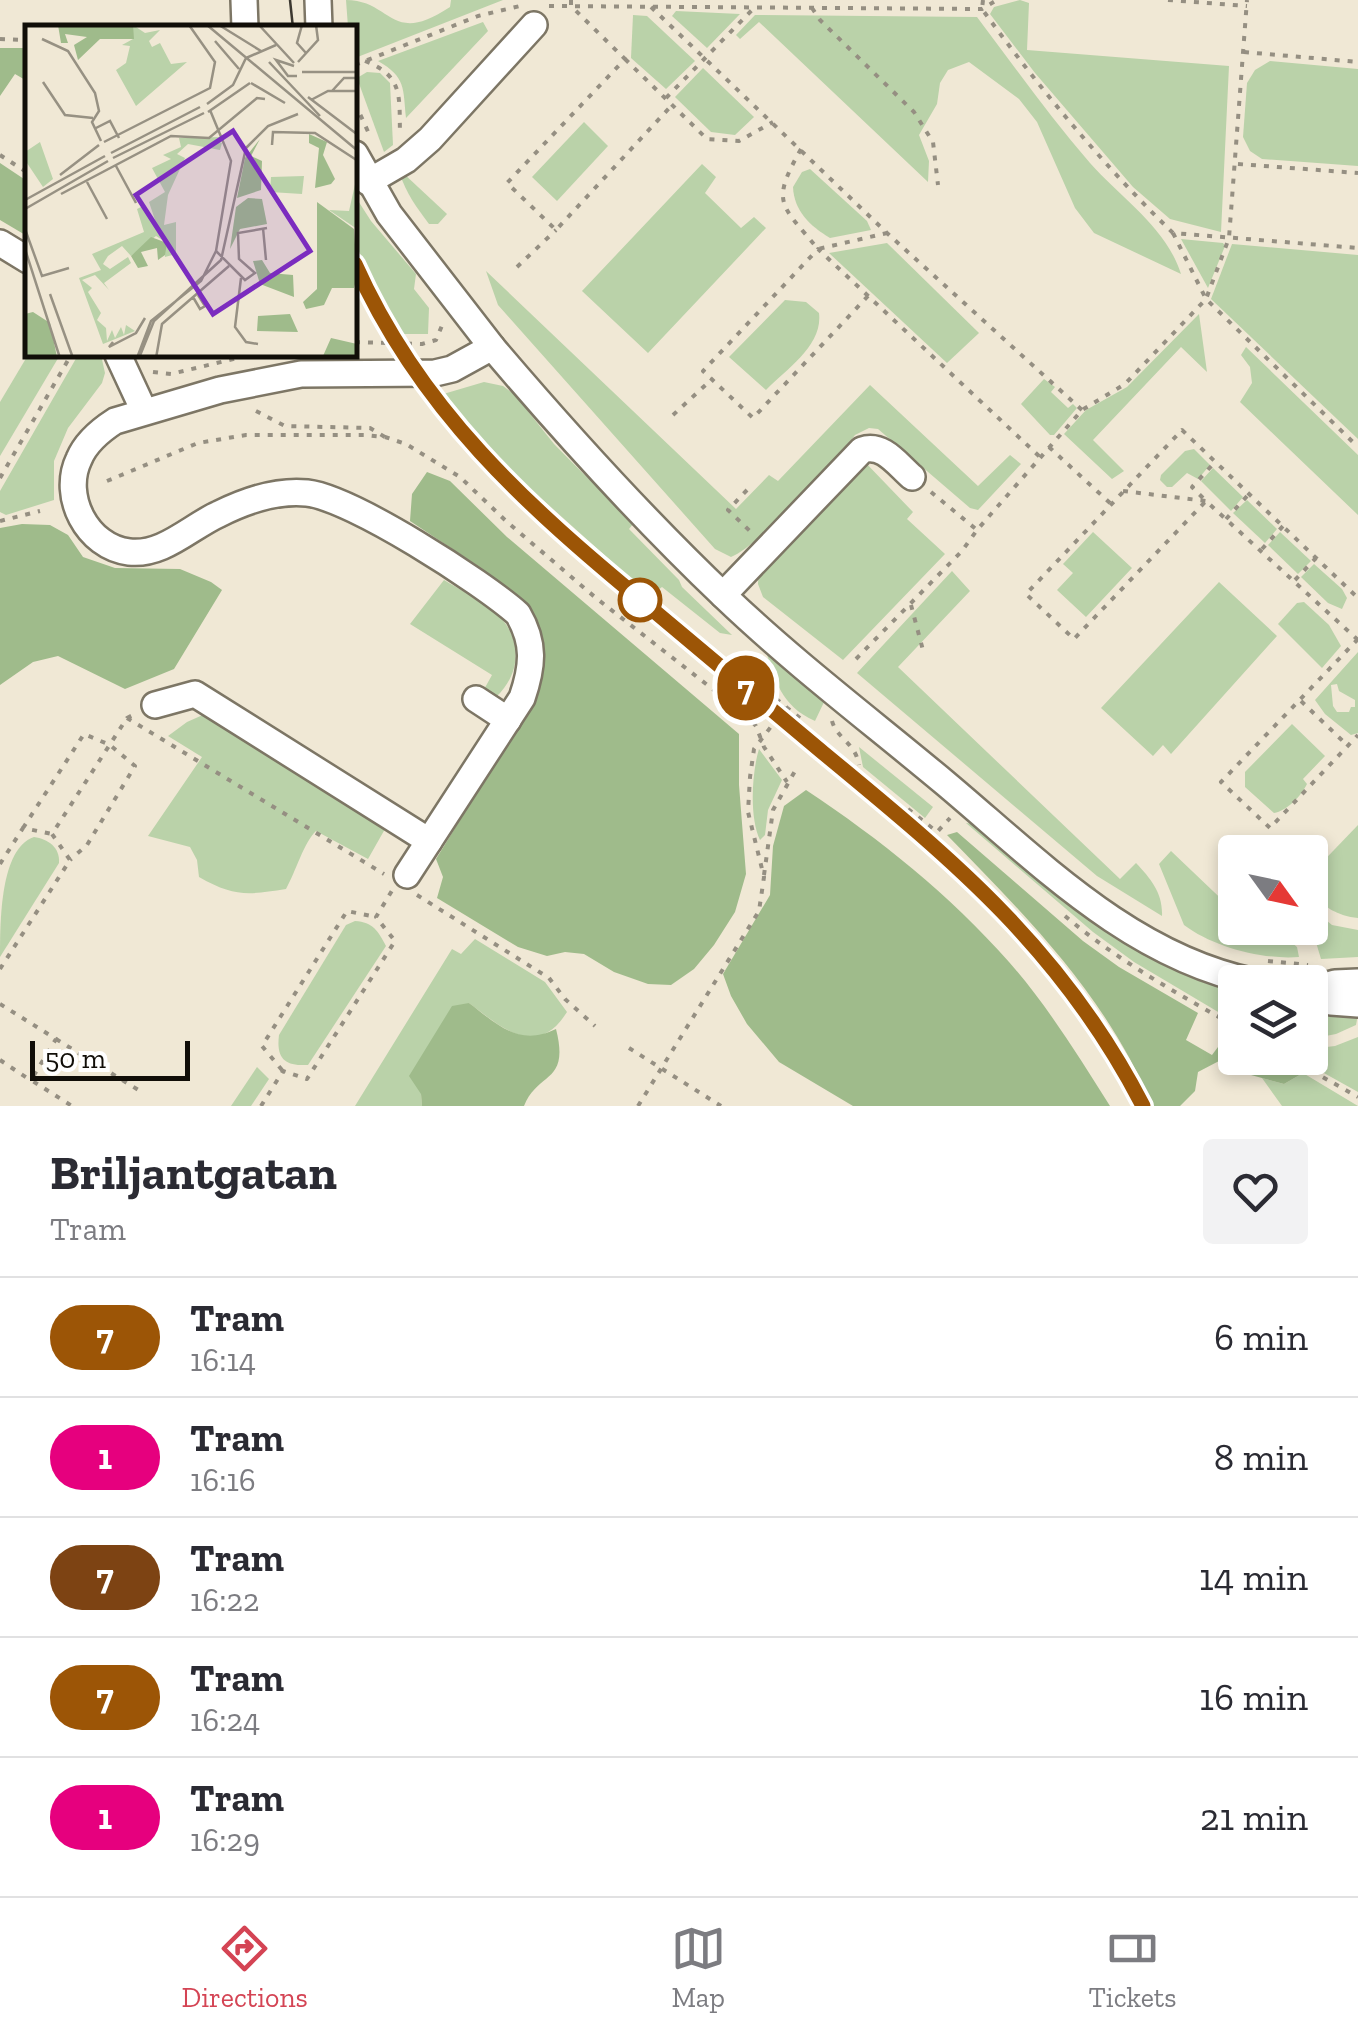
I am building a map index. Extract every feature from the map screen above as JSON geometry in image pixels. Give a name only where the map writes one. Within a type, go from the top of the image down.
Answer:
[{"type":"street","points":[[244,0],[245,25]]},
{"type":"street","points":[[318,0],[319,25]]},
{"type":"street","points":[[368,182],[406,160],[430,139],[534,25]]},
{"type":"street","points":[[365,150],[368,182],[388,214],[492,347],[589,460],[723,595],[1105,914],[1133,934],[1218,971]]},
{"type":"street","points":[[0,243],[25,258]]},
{"type":"street","points":[[410,884],[429,841],[522,698],[530,675],[531,640],[518,614],[386,526],[340,502],[308,493],[267,496],[219,514],[164,546],[128,552],[94,537],[82,519],[73,479],[79,459],[102,430],[144,412],[299,365],[435,373],[452,370],[492,347]]},
{"type":"street","points":[[119,358],[144,412]]},
{"type":"street","points":[[723,595],[862,450],[872,446],[882,450],[912,477]]},
{"type":"street","points":[[155,705],[194,694],[429,841]]},
{"type":"street","points":[[476,700],[508,720]]},
{"type":"street","points":[[1328,984],[1358,982]]},
{"type":"street","points":[[1328,1001],[1358,1004]]},
{"type":"path","points":[[983,0],[982,9],[1096,155],[1173,234],[1206,300],[1358,447]]},
{"type":"path","points":[[358,64],[517,4],[982,9],[997,0]]},
{"type":"path","points":[[856,659],[962,552],[1082,410],[1124,384],[1206,300],[1230,238],[1247,3],[1168,0]]},
{"type":"path","points":[[571,3],[707,139],[739,141],[773,122]]},
{"type":"path","points":[[651,7],[887,233],[1082,410]]},
{"type":"path","points":[[666,98],[755,7]]},
{"type":"path","points":[[812,8],[914,112],[933,142],[938,186]]},
{"type":"path","points":[[0,39],[25,40]]},
{"type":"path","points":[[1244,52],[1358,62]]},
{"type":"path","points":[[556,230],[507,183],[625,60]]},
{"type":"path","points":[[365,62],[382,68],[393,78],[399,95],[402,153],[406,160]]},
{"type":"path","points":[[517,267],[672,105]]},
{"type":"path","points":[[358,117],[365,150]]},
{"type":"path","points":[[801,149],[784,178],[780,196],[785,210],[818,249],[1040,457]]},
{"type":"path","points":[[0,155],[25,170]]},
{"type":"path","points":[[1236,164],[1358,173]]},
{"type":"path","points":[[868,296],[753,418],[703,371],[818,249],[887,233]]},
{"type":"path","points":[[1173,234],[1358,248]]},
{"type":"path","points":[[358,342],[422,344],[440,334],[444,326],[442,314]]},
{"type":"path","points":[[0,478],[69,358]]},
{"type":"path","points":[[146,374],[171,374],[238,358]]},
{"type":"path","points":[[673,415],[712,379]]},
{"type":"path","points":[[256,412],[285,426],[370,428],[422,451],[460,476],[506,522],[596,598],[746,716],[787,782]]},
{"type":"path","points":[[1206,500],[1074,639],[1026,594],[1182,430],[1358,598]]},
{"type":"path","points":[[106,480],[198,443],[230,438],[267,434],[386,437]]},
{"type":"path","points":[[1049,447],[1110,504]]},
{"type":"path","points":[[1215,462],[1192,488],[1358,640],[1221,782],[1270,828],[1358,735]]},
{"type":"path","points":[[912,477],[977,530]]},
{"type":"path","points":[[747,490],[728,510],[762,542]]},
{"type":"path","points":[[1123,491],[1206,500]]},
{"type":"path","points":[[1226,519],[1249,494]]},
{"type":"path","points":[[0,521],[40,511]]},
{"type":"path","points":[[1261,550],[1283,526]]},
{"type":"path","points":[[1294,581],[1316,558]]},
{"type":"path","points":[[911,605],[924,654]]},
{"type":"path","points":[[758,656],[774,697],[800,718]]},
{"type":"path","points":[[1300,700],[1348,746]]},
{"type":"path","points":[[52,834],[128,718],[155,705]]},
{"type":"path","points":[[764,877],[748,812],[754,749],[786,707]]},
{"type":"path","points":[[128,718],[398,882],[376,917]]},
{"type":"path","points":[[832,721],[834,728],[855,747],[859,764]]},
{"type":"path","points":[[0,864],[84,734],[110,745],[135,766],[87,845],[70,860],[0,969]]},
{"type":"path","points":[[640,1104],[759,911],[773,810],[795,771]]},
{"type":"path","points":[[908,809],[936,832],[950,818]]},
{"type":"path","points":[[23,828],[52,834],[70,860]]},
{"type":"path","points":[[410,884],[549,978],[595,1026]]},
{"type":"path","points":[[347,911],[376,917],[394,941],[307,1079],[284,1072],[262,1046],[347,911]]},
{"type":"path","points":[[0,1004],[140,1090]]},
{"type":"path","points":[[30,1080],[56,1040]]},
{"type":"path","points":[[629,1048],[721,1106]]},
{"type":"path","points":[[0,1060],[72,1106]]},
{"type":"path","points":[[261,1106],[284,1072]]},
{"type":"path","points":[[1320,1075],[1358,1097]]},
{"type":"green space","points":[[346,0],[415,23],[450,7],[451,0],[503,0],[358,57],[358,25],[348,25]]},
{"type":"green space","points":[[1020,0],[1029,3],[1027,50],[1229,66],[1221,232],[1170,219],[1133,187],[990,14],[994,7]]},
{"type":"green space","points":[[676,11],[740,14],[707,48],[672,16]]},
{"type":"green space","points":[[633,15],[647,16],[695,61],[666,89],[631,58]]},
{"type":"green space","points":[[755,15],[977,17],[1075,146],[1154,228],[1181,274],[1094,233],[1075,208],[1037,122],[1019,99],[969,62],[948,70],[940,83],[937,104],[919,135],[929,161],[928,182],[759,22],[740,39],[736,35]]},
{"type":"green space","points":[[483,22],[488,31],[406,118],[401,84],[394,72],[378,61]]},
{"type":"green space","points":[[0,48],[25,48],[25,80],[15,74],[0,96]]},
{"type":"green space","points":[[1270,61],[1358,69],[1358,166],[1262,159],[1250,151],[1243,137],[1247,83],[1255,70]]},
{"type":"green space","points":[[703,68],[754,117],[735,135],[711,132],[675,97]]},
{"type":"green space","points":[[367,72],[380,73],[390,83],[393,145],[384,152],[358,81]]},
{"type":"green space","points":[[584,122],[608,146],[557,201],[532,177]]},
{"type":"green space","points":[[0,163],[25,180],[25,235],[0,220]]},
{"type":"green space","points":[[702,164],[716,177],[705,193],[741,228],[754,217],[766,228],[648,353],[582,291]]},
{"type":"green space","points":[[810,169],[867,221],[871,230],[830,238],[810,223],[796,203],[793,187],[802,172]]},
{"type":"green space","points":[[403,173],[447,214],[438,224],[429,224],[416,206],[402,181]]},
{"type":"green space","points":[[358,201],[416,274],[414,289],[429,308],[428,334],[395,334],[358,249]]},
{"type":"green space","points":[[1181,239],[1225,246],[1208,288]]},
{"type":"green space","points":[[887,243],[979,333],[947,363],[829,253]]},
{"type":"green space","points":[[1232,244],[1358,255],[1358,439],[1211,299]]},
{"type":"green space","points":[[486,271],[736,509],[769,475],[778,481],[870,385],[978,486],[1010,455],[1021,464],[978,510],[970,508],[878,429],[869,428],[855,435],[759,538],[731,557],[715,549],[498,305]]},
{"type":"green space","points":[[785,300],[806,302],[819,313],[819,325],[810,346],[766,390],[729,357]]},
{"type":"green space","points":[[1199,314],[1207,372],[1181,347],[1093,440],[1124,471],[1112,479],[1064,434],[1086,410],[1127,387]]},
{"type":"green space","points":[[1246,347],[1358,455],[1358,515],[1240,402],[1252,383],[1250,367],[1241,355]]},
{"type":"green space","points":[[26,358],[58,358],[0,456],[0,402]]},
{"type":"green space","points":[[76,358],[102,358],[105,373],[102,383],[68,428],[54,461],[54,500],[6,515],[0,512],[0,491]]},
{"type":"green space","points":[[1044,379],[1055,387],[1051,392],[1068,408],[1073,404],[1077,408],[1054,435],[1021,404]]},
{"type":"green space","points":[[484,382],[503,386],[515,395],[554,444],[633,524],[629,529],[732,635],[720,633],[662,587],[650,596],[486,449],[440,395]]},
{"type":"green space","points":[[1194,449],[1210,465],[1198,479],[1187,473],[1167,487],[1160,480],[1161,475],[1185,451]]},
{"type":"green space","points":[[862,459],[913,512],[907,519],[945,554],[843,660],[763,597],[758,584],[759,568]]},
{"type":"green space","points":[[1213,468],[1243,497],[1231,511],[1201,481]]},
{"type":"green space","points":[[427,472],[450,481],[507,537],[739,734],[746,874],[735,912],[714,945],[694,969],[671,985],[648,984],[614,972],[584,954],[565,952],[547,956],[518,947],[437,898],[443,877],[436,859],[535,698],[545,653],[536,624],[522,602],[475,564],[410,521],[412,494]]},
{"type":"green space","points":[[1247,500],[1277,529],[1265,543],[1233,513]]},
{"type":"green space","points":[[50,525],[68,535],[83,557],[115,568],[180,569],[222,590],[174,669],[125,689],[58,656],[33,662],[0,685],[0,528]]},
{"type":"green space","points":[[1093,532],[1132,568],[1086,617],[1057,590],[1073,573],[1063,564]]},
{"type":"green space","points":[[1280,532],[1311,561],[1298,574],[1268,545]]},
{"type":"green space","points":[[1314,564],[1342,589],[1347,598],[1342,609],[1328,603],[1301,577]]},
{"type":"green space","points":[[952,571],[970,591],[898,667],[1120,879],[1136,863],[1155,887],[1162,916],[1097,876],[857,673]]},
{"type":"green space","points":[[444,580],[491,609],[514,640],[515,664],[496,697],[482,693],[492,675],[410,624]]},
{"type":"green space","points":[[1219,582],[1277,636],[1171,754],[1163,745],[1153,756],[1101,708]]},
{"type":"green space","points":[[1304,602],[1329,625],[1341,646],[1322,668],[1278,624],[1297,603]]},
{"type":"green space","points":[[765,648],[825,700],[815,721],[787,700]]},
{"type":"green space","points":[[1358,652],[1358,733],[1351,735],[1325,714],[1315,700]],"holes":[[[1337,684],[1339,691],[1355,700],[1355,707],[1349,712],[1337,712],[1333,706],[1331,685]]]},
{"type":"green space","points":[[205,714],[385,829],[368,859],[316,831],[286,889],[241,893],[199,877],[190,847],[148,836],[202,757],[168,736]]},
{"type":"green space","points":[[1292,724],[1325,756],[1303,779],[1307,784],[1297,798],[1274,813],[1245,787],[1245,772]]},
{"type":"green space","points":[[859,747],[933,807],[925,818],[863,767]]},
{"type":"green space","points":[[759,749],[782,780],[760,840],[753,794]]},
{"type":"green space","points":[[806,790],[913,869],[986,937],[1036,996],[1110,1106],[853,1106],[779,1062],[747,1024],[723,974],[770,895],[773,846],[784,806]]},
{"type":"green space","points":[[966,823],[981,825],[1098,925],[1183,973],[1218,987],[1218,1012],[1134,962],[1093,932]]},
{"type":"green space","points":[[1358,825],[1358,918],[1328,907],[1328,856]]},
{"type":"green space","points":[[957,832],[1083,941],[1198,1013],[1186,1040],[1212,1055],[1218,1047],[1218,1062],[1198,1072],[1195,1091],[1180,1106],[1152,1106],[1113,1030],[1089,995],[1035,928],[947,835]]},
{"type":"green space","points":[[34,837],[52,845],[59,863],[0,957],[8,871],[14,855]]},
{"type":"green space","points":[[1171,851],[1218,896],[1218,943],[1184,925],[1159,864]]},
{"type":"green space","points":[[355,921],[374,928],[386,946],[308,1065],[288,1062],[279,1050],[279,1035],[346,925]]},
{"type":"green space","points":[[1328,922],[1358,930],[1358,957],[1321,959],[1317,945],[1328,945]]},
{"type":"green space","points":[[475,939],[545,982],[567,1012],[556,1026],[532,1037],[494,1022],[469,1003],[421,1094],[422,1106],[355,1106],[452,949],[461,954]]},
{"type":"green space","points":[[1224,945],[1295,945],[1299,957],[1270,956]]},
{"type":"green space","points":[[469,1003],[500,1026],[520,1034],[531,1036],[556,1029],[556,1068],[524,1106],[422,1106],[421,1094],[409,1076],[452,1006]]},
{"type":"green space","points":[[1328,1012],[1358,1014],[1356,1025],[1328,1036]]},
{"type":"green space","points":[[1358,1037],[1358,1092],[1328,1075],[1328,1047]]},
{"type":"green space","points":[[257,1067],[269,1079],[251,1106],[231,1106]]},
{"type":"green space","points":[[1251,1075],[1300,1075],[1284,1084]]},
{"type":"green space","points":[[1306,1075],[1358,1106],[1282,1106],[1262,1078],[1284,1084]]},
{"type":"tram line","points":[[290,0],[293,25]]},
{"type":"tram line","name":"7","points":[[358,270],[412,370],[474,448],[571,540],[929,840],[1001,906],[1079,998],[1143,1106]]},
{"type":"tram line","points":[[358,271],[409,362],[476,446],[593,559],[964,873],[1043,956],[1079,1001],[1143,1106]]}]
